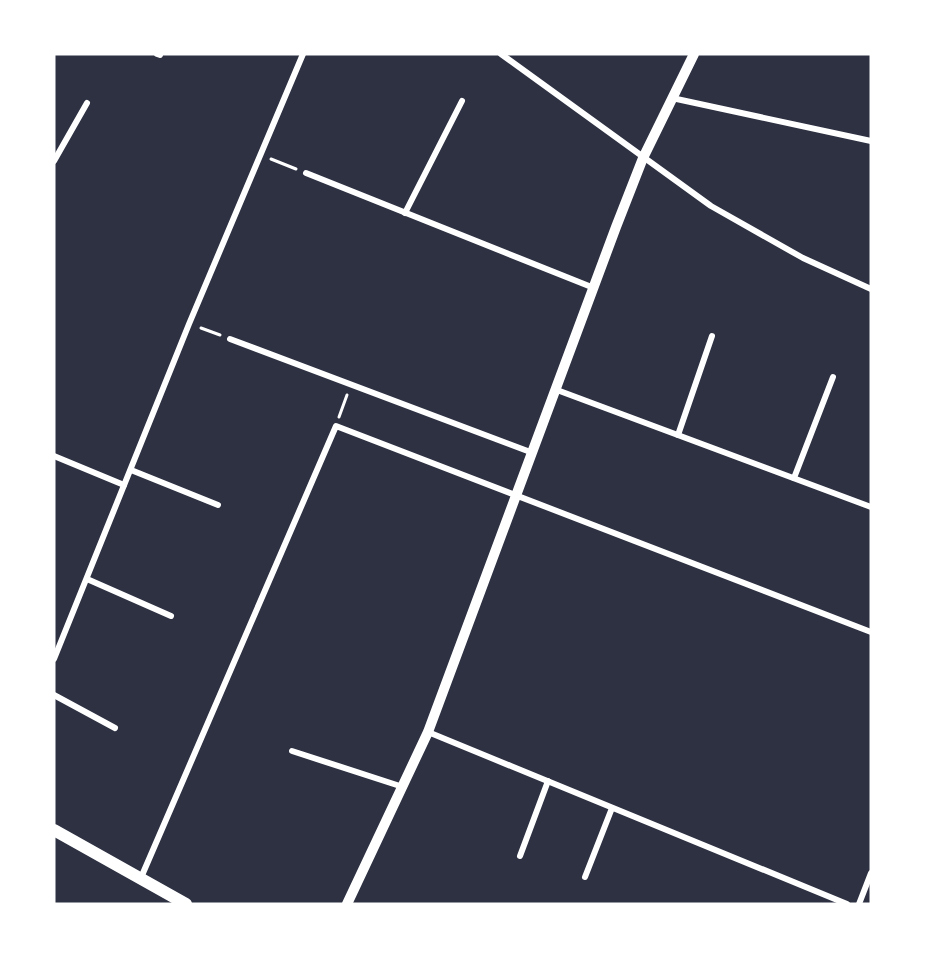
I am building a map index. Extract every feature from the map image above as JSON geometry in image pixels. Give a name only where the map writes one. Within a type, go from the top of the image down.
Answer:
[{"type":"main road","points":[[54,830],[186,904]]},
{"type":"street","points":[[54,659],[189,324],[303,54]]},
{"type":"street","points":[[501,54],[711,206],[803,258],[871,289]]},
{"type":"street","points":[[347,904],[428,732],[643,158],[694,54]]},
{"type":"street","points":[[671,98],[871,141]]},
{"type":"street","points":[[405,213],[462,101]]},
{"type":"street","points":[[54,161],[87,103]]},
{"type":"street","points":[[306,173],[595,289]]},
{"type":"street","points":[[678,435],[712,336]]},
{"type":"street","points":[[230,339],[533,453]]},
{"type":"street","points":[[794,478],[833,377]]},
{"type":"street","points":[[557,390],[871,507]]},
{"type":"street","points":[[140,880],[336,426],[871,632]]},
{"type":"street","points":[[54,456],[124,485]]},
{"type":"street","points":[[131,470],[218,505]]},
{"type":"street","points":[[87,579],[171,616]]},
{"type":"street","points":[[54,695],[115,728]]},
{"type":"street","points":[[428,732],[847,904]]},
{"type":"street","points":[[292,751],[404,787]]},
{"type":"street","points":[[520,856],[548,781]]},
{"type":"street","points":[[585,877],[612,807]]},
{"type":"street","points":[[859,904],[871,873]]},
{"type":"path","points":[[262,155],[306,173]]},
{"type":"path","points":[[189,324],[230,339]]},
{"type":"path","points":[[336,426],[350,384]]}]
